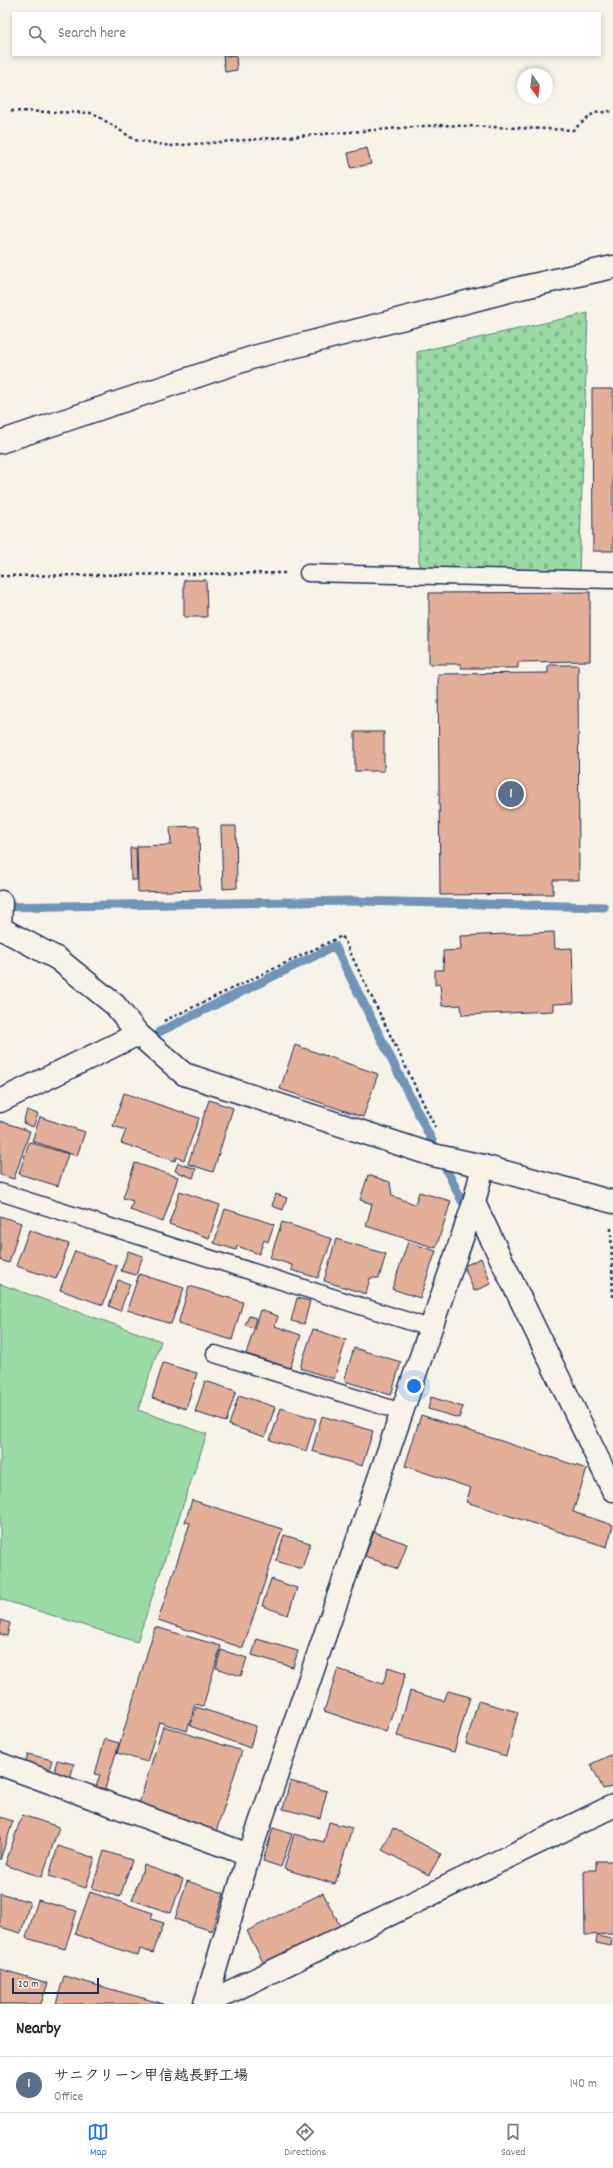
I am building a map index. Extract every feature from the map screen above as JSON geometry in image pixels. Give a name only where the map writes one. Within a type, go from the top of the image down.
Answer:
[{"type":"street","points":[[0,442],[254,357],[520,288],[613,267]]},
{"type":"street","points":[[1,902],[0,928],[58,959],[115,1005],[138,1034],[184,1074],[442,1156],[612,1201]]},
{"type":"street","points":[[0,1101],[138,1034]]},
{"type":"street","points":[[205,2004],[249,1856],[474,1203],[483,1166]]},
{"type":"street","points":[[474,1203],[613,1490]]},
{"type":"street","points":[[0,1764],[249,1856]]},
{"type":"street","points":[[205,2004],[613,1806]]},
{"type":"lane","points":[[308,573],[613,580]]},
{"type":"lane","points":[[0,1192],[430,1328]]},
{"type":"lane","points":[[215,1354],[402,1412]]},
{"type":"path","points":[[11,111],[93,113],[135,140],[170,146],[439,124],[573,130],[594,113],[613,111]]},
{"type":"path","points":[[0,576],[308,573]]},
{"type":"path","points":[[138,1034],[342,936],[442,1156]]},
{"type":"path","points":[[612,1201],[613,1298]]},
{"type":"green space","points":[[588,313],[579,573],[419,571],[417,352]]},
{"type":"green space","points":[[0,1284],[161,1341],[138,1410],[207,1434],[137,1642],[0,1599]]},
{"type":"building","points":[[223,56],[236,56],[237,70],[225,72]]},
{"type":"building","points":[[367,148],[371,164],[351,168],[348,153]]},
{"type":"building","points":[[592,389],[613,389],[613,551],[593,551]]},
{"type":"building","points":[[184,580],[206,580],[207,617],[184,617]]},
{"type":"building","points":[[590,592],[590,661],[518,662],[518,668],[461,668],[461,664],[429,664],[429,593]]},
{"type":"building","points":[[548,665],[578,665],[579,880],[553,880],[553,894],[440,895],[438,674],[548,673]]},
{"type":"building","points":[[355,732],[384,732],[384,771],[355,771]]},
{"type":"building","points":[[199,826],[200,890],[138,892],[137,846],[171,845],[170,827]]},
{"type":"building","points":[[221,826],[236,826],[237,888],[223,889]]},
{"type":"building","points":[[130,848],[136,848],[137,880],[131,880]]},
{"type":"building","points":[[554,932],[555,949],[572,948],[574,1003],[553,1004],[553,1011],[462,1015],[461,1005],[442,1006],[440,984],[435,985],[435,970],[444,970],[443,951],[461,950],[460,936]]},
{"type":"building","points":[[295,1045],[378,1074],[363,1117],[280,1089]]},
{"type":"building","points":[[124,1093],[199,1118],[184,1160],[176,1157],[175,1161],[121,1143],[126,1130],[113,1126]]},
{"type":"building","points":[[209,1100],[233,1108],[213,1172],[188,1164]]},
{"type":"building","points":[[27,1110],[38,1114],[33,1127],[23,1123]]},
{"type":"building","points":[[40,1117],[85,1132],[77,1156],[32,1141]]},
{"type":"building","points":[[0,1121],[30,1131],[14,1179],[0,1175]]},
{"type":"building","points":[[29,1142],[68,1154],[58,1186],[19,1174]]},
{"type":"building","points":[[135,1163],[178,1177],[163,1222],[130,1210],[133,1201],[123,1198]]},
{"type":"building","points":[[178,1163],[196,1169],[193,1178],[175,1171]]},
{"type":"building","points":[[368,1175],[390,1182],[392,1196],[415,1204],[419,1192],[451,1201],[436,1248],[366,1226],[372,1204],[360,1200]]},
{"type":"building","points":[[180,1191],[220,1205],[209,1238],[169,1224]]},
{"type":"building","points":[[276,1194],[287,1198],[283,1210],[272,1206]]},
{"type":"building","points":[[225,1209],[274,1224],[268,1242],[264,1240],[259,1254],[237,1246],[236,1250],[214,1243]]},
{"type":"building","points":[[0,1216],[21,1223],[9,1263],[0,1260]]},
{"type":"building","points":[[282,1222],[332,1239],[318,1278],[291,1270],[292,1265],[270,1258]]},
{"type":"building","points":[[29,1230],[69,1244],[56,1279],[16,1266]]},
{"type":"building","points":[[336,1239],[386,1254],[379,1278],[370,1278],[366,1294],[324,1281]]},
{"type":"building","points":[[408,1242],[436,1251],[420,1298],[392,1289]]},
{"type":"building","points":[[75,1251],[117,1266],[103,1305],[60,1290]]},
{"type":"building","points":[[128,1251],[143,1256],[136,1275],[121,1271]]},
{"type":"building","points":[[481,1258],[491,1284],[474,1291],[464,1266]]},
{"type":"building","points":[[139,1274],[184,1288],[171,1324],[127,1310]]},
{"type":"building","points":[[118,1280],[130,1284],[120,1311],[109,1306]]},
{"type":"building","points":[[189,1286],[243,1302],[232,1340],[178,1324]]},
{"type":"building","points":[[297,1298],[310,1301],[304,1324],[291,1321]]},
{"type":"building","points":[[260,1310],[278,1316],[275,1326],[301,1335],[290,1368],[246,1354]]},
{"type":"building","points":[[249,1316],[256,1318],[253,1328],[245,1325]]},
{"type":"building","points":[[313,1329],[346,1340],[334,1379],[300,1368]]},
{"type":"building","points":[[354,1348],[401,1362],[391,1395],[344,1381]]},
{"type":"building","points":[[163,1363],[197,1373],[186,1409],[152,1398]]},
{"type":"building","points":[[205,1381],[236,1391],[226,1422],[195,1412]]},
{"type":"building","points":[[239,1395],[275,1407],[265,1437],[229,1425]]},
{"type":"building","points":[[431,1397],[463,1407],[459,1418],[428,1409]]},
{"type":"building","points":[[281,1408],[316,1419],[306,1451],[270,1440]]},
{"type":"building","points":[[421,1415],[587,1469],[573,1512],[613,1525],[607,1547],[466,1502],[471,1488],[405,1466]]},
{"type":"building","points":[[322,1416],[373,1431],[362,1466],[312,1451]]},
{"type":"building","points":[[192,1500],[282,1529],[243,1648],[158,1620],[190,1523],[185,1522]]},
{"type":"building","points":[[374,1532],[407,1544],[398,1569],[365,1556]]},
{"type":"building","points":[[284,1535],[310,1543],[302,1569],[276,1561]]},
{"type":"building","points":[[271,1579],[297,1588],[288,1615],[262,1606]]},
{"type":"building","points":[[0,1620],[10,1623],[7,1636],[0,1634]]},
{"type":"building","points":[[155,1627],[221,1646],[203,1706],[195,1704],[187,1731],[159,1722],[147,1762],[117,1753]]},
{"type":"building","points":[[257,1639],[298,1651],[293,1667],[252,1655]]},
{"type":"building","points":[[221,1650],[247,1658],[241,1676],[216,1668]]},
{"type":"building","points":[[388,1667],[406,1673],[386,1732],[324,1711],[338,1669],[383,1684]]},
{"type":"building","points":[[410,1691],[444,1701],[448,1691],[470,1697],[454,1752],[397,1736]]},
{"type":"building","points":[[478,1701],[518,1712],[506,1756],[466,1744]]},
{"type":"building","points":[[196,1707],[256,1726],[250,1748],[190,1726]]},
{"type":"building","points":[[163,1726],[242,1751],[215,1835],[137,1810]]},
{"type":"building","points":[[105,1739],[119,1743],[105,1789],[96,1787],[100,1775],[95,1774]]},
{"type":"building","points":[[28,1754],[52,1760],[48,1774],[24,1767]]},
{"type":"building","points":[[613,1754],[613,1789],[612,1787],[603,1789],[591,1764]]},
{"type":"building","points":[[57,1760],[74,1764],[70,1779],[53,1775]]},
{"type":"building","points":[[290,1781],[327,1791],[320,1818],[283,1809]]},
{"type":"building","points":[[22,1815],[59,1827],[42,1877],[5,1865]]},
{"type":"building","points":[[0,1817],[13,1821],[0,1860]]},
{"type":"building","points":[[329,1822],[352,1828],[335,1884],[284,1869],[294,1834],[324,1842]]},
{"type":"building","points":[[273,1828],[292,1834],[281,1867],[263,1861]]},
{"type":"building","points":[[393,1828],[441,1854],[429,1875],[382,1850]]},
{"type":"building","points":[[58,1846],[95,1858],[86,1888],[49,1876]]},
{"type":"building","points":[[104,1851],[132,1860],[120,1897],[92,1888]]},
{"type":"building","points":[[596,1861],[613,1861],[613,1934],[585,1935],[584,1870],[596,1870]]},
{"type":"building","points":[[144,1865],[183,1879],[171,1913],[132,1900]]},
{"type":"building","points":[[187,1881],[224,1893],[212,1931],[175,1919]]},
{"type":"building","points":[[90,1892],[153,1913],[151,1919],[164,1923],[153,1953],[140,1949],[138,1956],[75,1934]]},
{"type":"building","points":[[0,1893],[30,1902],[21,1933],[0,1927]]},
{"type":"building","points":[[323,1893],[341,1928],[265,1966],[247,1931]]},
{"type":"building","points":[[38,1900],[77,1911],[65,1949],[26,1938]]},
{"type":"building","points":[[597,1936],[612,1939],[611,1946],[596,1943]]},
{"type":"building","points":[[0,1969],[48,1983],[41,2004],[0,2004]]},
{"type":"building","points":[[64,1976],[164,2004],[56,2004]]},
{"type":"waterway","points":[[0,907],[354,901],[604,907]]},
{"type":"waterway","points":[[159,1032],[335,946],[462,1201]]},
{"type":"place","name":"サニクリーン甲信越長野工場","points":[[511,794]]}]
